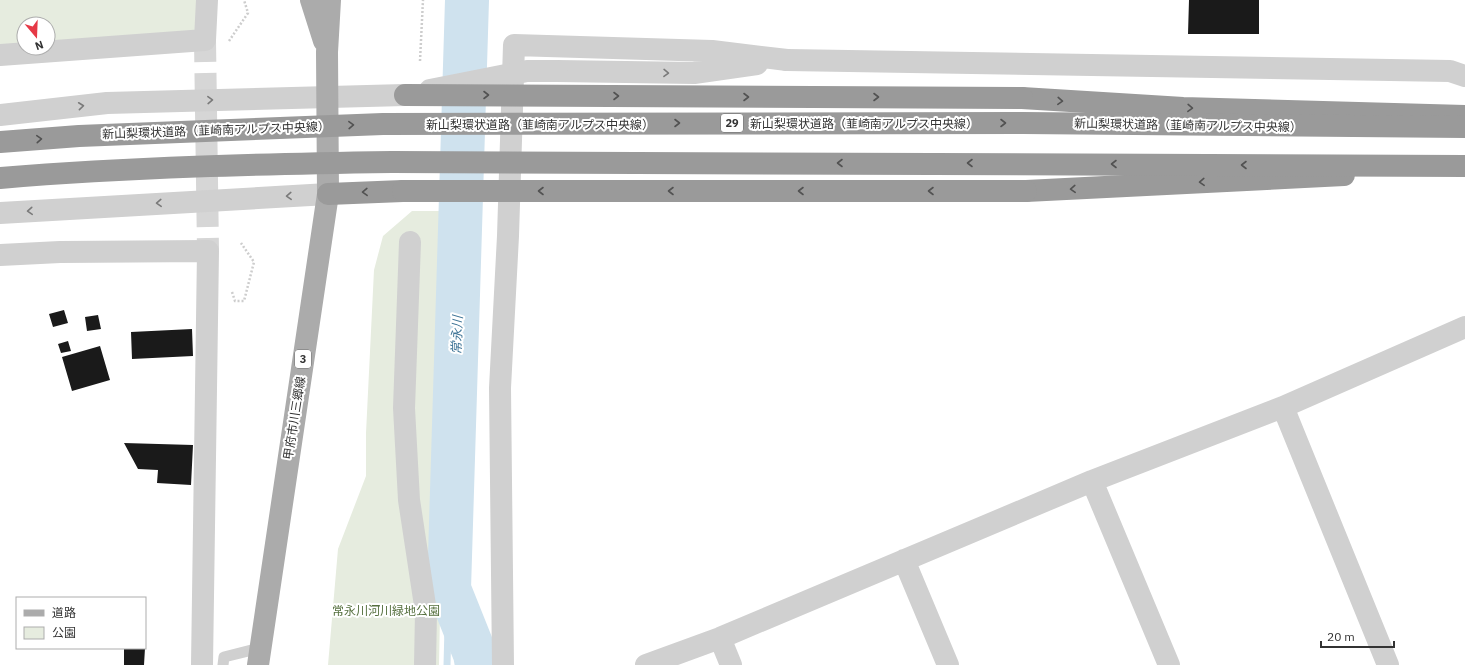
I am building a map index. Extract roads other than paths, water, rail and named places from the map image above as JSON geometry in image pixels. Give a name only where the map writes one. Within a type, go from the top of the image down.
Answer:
[{"type":"highway","points":[[405,95],[1022,98],[1183,108],[1465,116]]},
{"type":"highway","name":"新山梨環状道路（韮崎南アルプス中央線）","points":[[0,142],[79,136],[383,124],[1023,123],[1465,127]]},
{"type":"highway","points":[[0,178],[84,171],[234,164],[392,162],[1465,168]]},
{"type":"highway","points":[[328,194],[403,191],[1026,192],[1465,168]]},
{"type":"main road","name":"甲府市川三郷線","points":[[310,0],[328,52]]},
{"type":"main road","name":"甲府市川三郷線","points":[[259,657],[328,194],[328,52],[330,0]]},
{"type":"street","points":[[0,55],[205,40],[206,0]]},
{"type":"street","points":[[503,665],[500,388],[508,236],[514,45],[712,51],[787,60],[1450,71],[1465,76]]},
{"type":"street","points":[[0,115],[107,103],[405,95],[527,71],[694,73],[787,60]]},
{"type":"street","points":[[0,213],[328,194]]},
{"type":"street","points":[[410,242],[404,408],[409,500],[426,612],[424,665]]},
{"type":"street","points":[[0,255],[60,252],[208,251],[202,665]]},
{"type":"street","points":[[646,665],[720,638],[1092,481],[1283,407],[1465,327]]},
{"type":"street","points":[[1283,407],[1388,665]]},
{"type":"street","points":[[1092,481],[1169,665]]},
{"type":"street","points":[[904,560],[948,665]]},
{"type":"street","points":[[720,638],[731,665]]},
{"type":"lane","points":[[223,665],[224,657],[259,657]]},
{"type":"waterway","name":"常永川","points":[[467,0],[449,589],[475,654],[477,665]]},
{"type":"waterway","points":[[447,665],[449,589]]},
{"type":"tunnel","points":[[205,40],[208,251]]},
{"type":"park label","name":"常永川河川緑地公園","points":[[386,610]]}]
